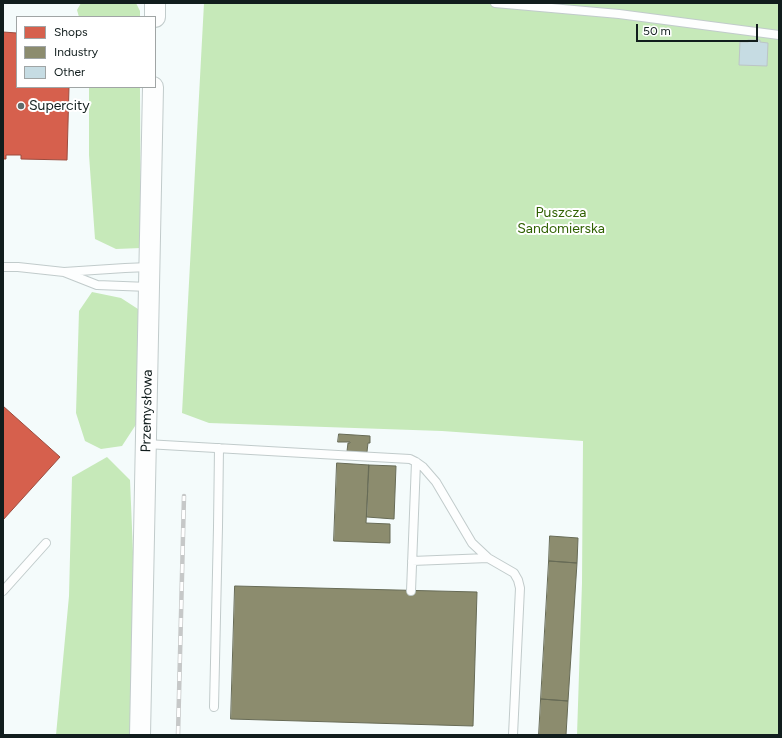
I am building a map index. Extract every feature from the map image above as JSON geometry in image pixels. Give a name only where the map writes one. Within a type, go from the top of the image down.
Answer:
[{"type":"street","points":[[155,3],[155,16]]},
{"type":"street","name":"Przemysłowa","points":[[140,735],[153,88]]},
{"type":"lane","points":[[496,3],[619,14],[779,35]]},
{"type":"lane","points":[[3,267],[18,267],[64,272],[150,268]]},
{"type":"lane","points":[[64,272],[97,285],[149,287]]},
{"type":"lane","points":[[146,444],[410,459],[423,467],[436,482],[472,543],[488,558],[514,573],[518,580],[520,588],[513,735]]},
{"type":"lane","points":[[214,707],[219,448]]},
{"type":"lane","points":[[411,591],[416,462]]},
{"type":"lane","points":[[3,592],[46,543]]},
{"type":"lane","points":[[412,561],[488,558]]},
{"type":"green space","points":[[81,3],[136,3],[140,11],[140,16],[79,16],[77,10]]},
{"type":"green space","name":"Puszcza Sandomierska","points":[[204,3],[779,3],[779,735],[577,735],[582,583],[583,441],[442,431],[209,423],[182,413]]},
{"type":"green space","points":[[89,88],[140,88],[141,248],[116,249],[95,239],[89,155]]},
{"type":"green space","points":[[92,292],[121,298],[138,309],[137,423],[122,446],[101,449],[85,441],[76,413],[79,311]]},
{"type":"green space","points":[[107,457],[130,480],[133,552],[131,735],[56,735],[69,596],[72,477]]},
{"type":"building: Shops","points":[[3,32],[16,33],[16,88],[69,88],[67,160],[21,159],[21,155],[6,155],[6,159],[3,159]]},
{"type":"building: Shops","points":[[3,406],[60,457],[3,520]]},
{"type":"building: Industry","points":[[339,434],[370,436],[370,443],[368,443],[367,452],[347,451],[348,443],[350,442],[338,442]]},
{"type":"building: Industry","points":[[337,463],[369,465],[366,523],[390,524],[390,543],[334,541]]},
{"type":"building: Industry","points":[[369,465],[396,466],[394,519],[367,517]]},
{"type":"building: Industry","points":[[550,536],[578,538],[577,563],[549,561]]},
{"type":"building: Industry","points":[[549,561],[577,563],[568,701],[541,699]]},
{"type":"building: Industry","points":[[235,586],[477,592],[473,726],[231,719]]},
{"type":"building: Industry","points":[[541,699],[568,701],[566,735],[539,735]]},
{"type":"building: Other","points":[[748,40],[760,40],[760,42],[768,43],[767,66],[739,65],[740,42],[748,42]]},
{"type":"railway","points":[[178,735],[184,496]]},
{"type":"place","name":"Supercity","points":[[21,106]]}]
